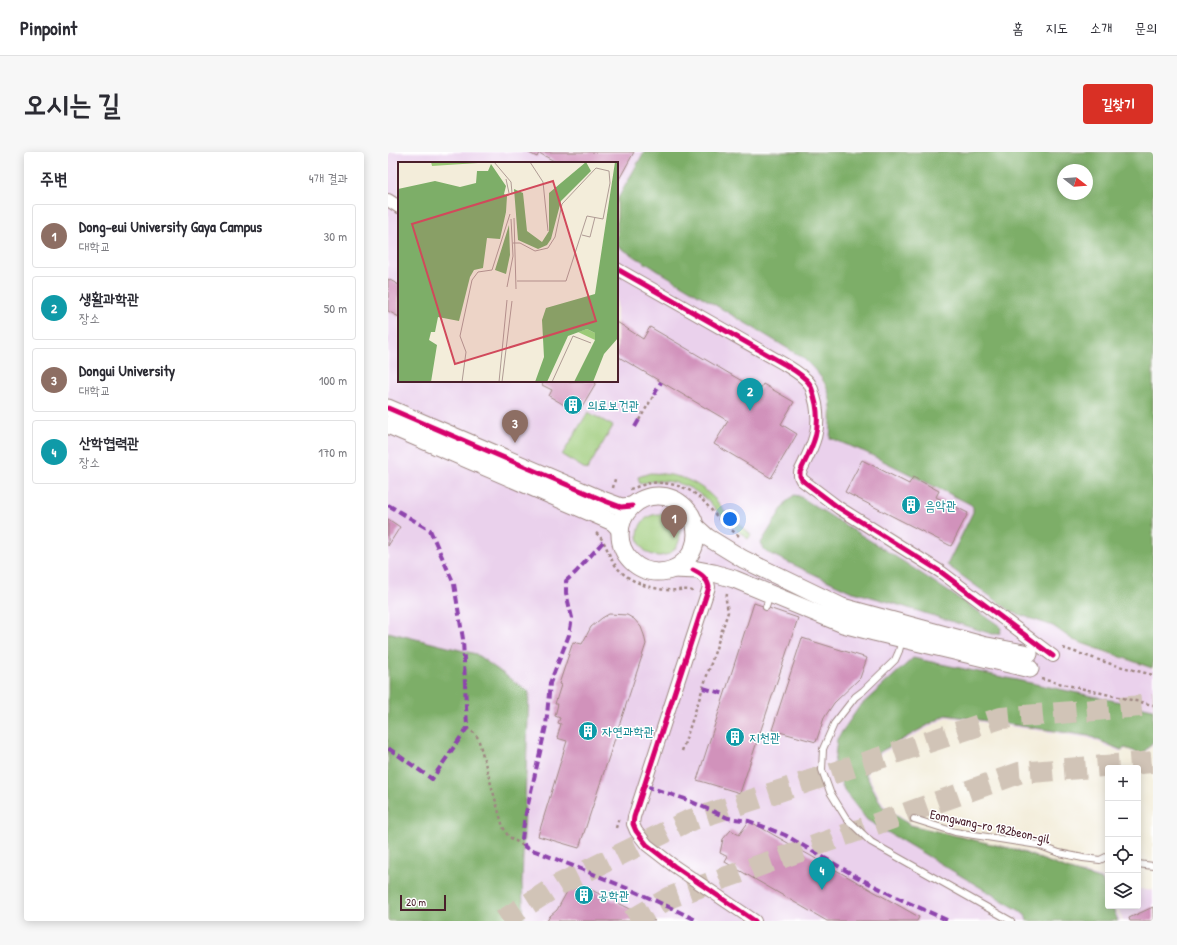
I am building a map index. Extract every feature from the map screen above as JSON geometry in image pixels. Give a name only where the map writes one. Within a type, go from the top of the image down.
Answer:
[{"type":"street","points":[[388,200],[398,206]]},
{"type":"street","points":[[618,270],[796,372],[808,383],[814,393],[817,424],[812,449],[800,472],[802,480],[839,508],[941,572],[1057,651]]},
{"type":"street","points":[[388,408],[605,501],[621,507],[632,506]]},
{"type":"street","points":[[388,425],[613,522],[620,531]]},
{"type":"street","points":[[660,495],[672,498],[682,504],[690,512],[695,526],[696,535],[694,547],[687,558],[677,567],[664,572],[651,571],[639,567],[629,558],[622,547],[620,531],[622,521],[632,506],[648,497],[660,495]]},
{"type":"street","points":[[695,526],[707,537],[743,559],[842,607],[903,631]]},
{"type":"street","points":[[673,569],[714,573],[731,585],[768,601],[836,621],[982,645],[1029,662]]},
{"type":"street","points":[[693,570],[703,575],[708,581],[709,587],[634,817],[634,824],[639,836],[647,845],[674,866],[756,921]]},
{"type":"street","points":[[709,587],[719,580],[728,579],[731,585]]},
{"type":"lane","points":[[903,631],[900,652],[895,660],[855,697],[834,724],[823,749],[822,770],[830,792],[846,818],[871,842],[1010,921]]},
{"type":"lane","name":"Eomgwang-ro 182beon-gil","points":[[914,820],[955,832],[1038,845],[1059,853],[1083,858],[1100,860],[1105,858]]},
{"type":"lane","points":[[1141,864],[1153,866]]},
{"type":"path","points":[[639,420],[654,395]]},
{"type":"path","points":[[615,478],[613,489],[616,491]]},
{"type":"path","points":[[629,490],[652,483],[664,483],[689,490],[706,503],[720,520],[741,538]]},
{"type":"path","points":[[596,533],[603,540],[613,561],[627,577],[636,582],[654,588],[689,590],[693,593],[693,597]]},
{"type":"path","points":[[682,751],[728,612],[726,600],[731,585]]},
{"type":"path","points":[[1057,651],[1153,675]]},
{"type":"path","points":[[467,728],[478,738],[503,827],[508,836],[525,846]]},
{"type":"path","points":[[616,828],[621,813]]},
{"type":"shaded area","points":[[388,152],[644,152],[618,198],[618,162],[398,162],[398,382],[618,382],[618,247],[802,357],[817,372],[828,391],[830,407],[830,438],[865,452],[970,504],[973,507],[973,512],[947,565],[1012,612],[1053,626],[1073,641],[1153,669],[1153,744],[1142,756],[1126,749],[1121,752],[1088,738],[947,717],[881,754],[867,773],[884,805],[911,824],[1018,849],[1069,869],[1103,878],[1105,883],[1105,909],[1115,909],[1121,921],[388,921]]},
{"type":"shaded area","points":[[1141,889],[1153,890],[1153,921],[1123,921],[1118,909],[1141,909]]},
{"type":"green space","points":[[644,152],[1153,152],[1152,668],[1073,640],[1053,626],[1012,612],[947,565],[973,512],[973,507],[970,504],[865,452],[830,438],[830,397],[821,377],[802,357],[618,247],[618,198]]},
{"type":"green space","points":[[588,412],[613,426],[587,470],[562,455]]},
{"type":"green space","points":[[650,473],[677,476],[693,482],[708,492],[727,514],[751,535],[748,539],[728,522],[703,497],[687,487],[660,481],[640,484],[638,477]]},
{"type":"green space","points":[[794,495],[799,496],[904,562],[1000,626],[1000,633],[992,634],[850,591],[766,552],[761,543],[786,502]]},
{"type":"green space","points":[[659,514],[674,520],[680,535],[674,550],[659,556],[644,550],[638,535],[644,520]]},
{"type":"green space","points":[[388,632],[476,654],[529,692],[522,883],[524,921],[388,921]]},
{"type":"green space","points":[[913,658],[1153,709],[1153,742],[1142,754],[1125,748],[1121,750],[1089,736],[946,715],[880,752],[865,773],[882,806],[910,825],[1017,850],[1070,870],[1102,880],[1105,888],[1105,909],[1113,909],[1118,921],[1027,921],[1025,914],[867,820],[845,792],[834,765],[837,739],[859,707]]},
{"type":"building","points":[[527,152],[634,152],[618,181],[618,162],[556,162],[539,153],[537,157]]},
{"type":"building","points":[[388,279],[398,284],[398,316],[388,311]]},
{"type":"building","points":[[618,323],[643,339],[650,327],[759,391],[763,384],[794,402],[781,424],[797,434],[771,478],[714,444],[728,421],[618,357]]},
{"type":"building","name":"의료보건관","points":[[544,382],[596,382],[578,413],[549,396],[552,390],[542,385]]},
{"type":"building","name":"음악관","points":[[862,460],[909,484],[913,477],[939,491],[936,497],[968,513],[951,546],[845,492]]},
{"type":"building","points":[[388,519],[400,527],[388,546]]},
{"type":"building","name":"지천관","points":[[754,603],[798,618],[740,793],[697,780]]},
{"type":"building","name":"자연과학관","points":[[609,614],[627,615],[634,619],[641,627],[646,644],[579,848],[538,836],[567,741],[557,738],[561,724],[558,723],[560,718],[555,716],[558,704],[555,704],[561,685],[559,684],[573,642],[582,644],[591,627]]},
{"type":"building","points":[[802,638],[867,658],[860,678],[834,703],[824,718],[816,742],[772,730]]},
{"type":"building","points":[[749,821],[919,917],[917,921],[827,921],[725,862],[728,857],[720,853],[723,839],[731,830],[739,835]]},
{"type":"building","name":"공학관","points":[[573,881],[655,921],[547,921],[557,910]]},
{"type":"building","points":[[1153,907],[1153,921],[1130,921],[1129,918]]},
{"type":"tunnel","points":[[502,921],[558,885],[688,821],[1001,718],[1153,705]]},
{"type":"tunnel","points":[[630,921],[671,897],[1019,773],[1153,762]]},
{"type":"marked path","points":[[654,395],[661,382]]},
{"type":"marked path","points":[[635,427],[639,420]]},
{"type":"marked path","points":[[388,505],[430,530],[454,584],[463,639],[467,728],[432,779],[388,748]]},
{"type":"marked path","points":[[603,542],[566,581],[566,593],[572,618],[569,635],[550,683],[546,726],[524,822],[522,839],[525,847],[634,891],[698,921]]},
{"type":"marked path","points":[[703,688],[725,694]]},
{"type":"marked path","points":[[645,786],[685,799],[728,818],[749,821],[785,835],[857,877],[898,898],[949,921]]},
{"type":"cycle path","points":[[618,270],[784,364],[804,377],[812,388],[816,404],[817,423],[814,440],[800,472],[802,480],[839,508],[941,572],[1053,656]]},
{"type":"cycle path","points":[[388,408],[605,501],[621,507],[632,506]]},
{"type":"cycle path","points":[[693,570],[699,573],[707,581],[709,587],[633,824],[636,831],[647,845],[674,866],[755,921]]},
{"type":"place","name":"의료보건관","points":[[573,405]]},
{"type":"place","name":"생활과학관","points":[[750,411]]},
{"type":"place","name":"Dongui University","points":[[515,443]]},
{"type":"place","name":"음악관","points":[[911,505]]},
{"type":"place","name":"Dong-eui University Gaya Campus","points":[[674,538]]},
{"type":"place","name":"자연과학관","points":[[588,731]]},
{"type":"place","name":"지천관","points":[[735,737]]},
{"type":"place","name":"산학협력관","points":[[822,890]]},
{"type":"place","name":"공학관","points":[[584,895]]}]
